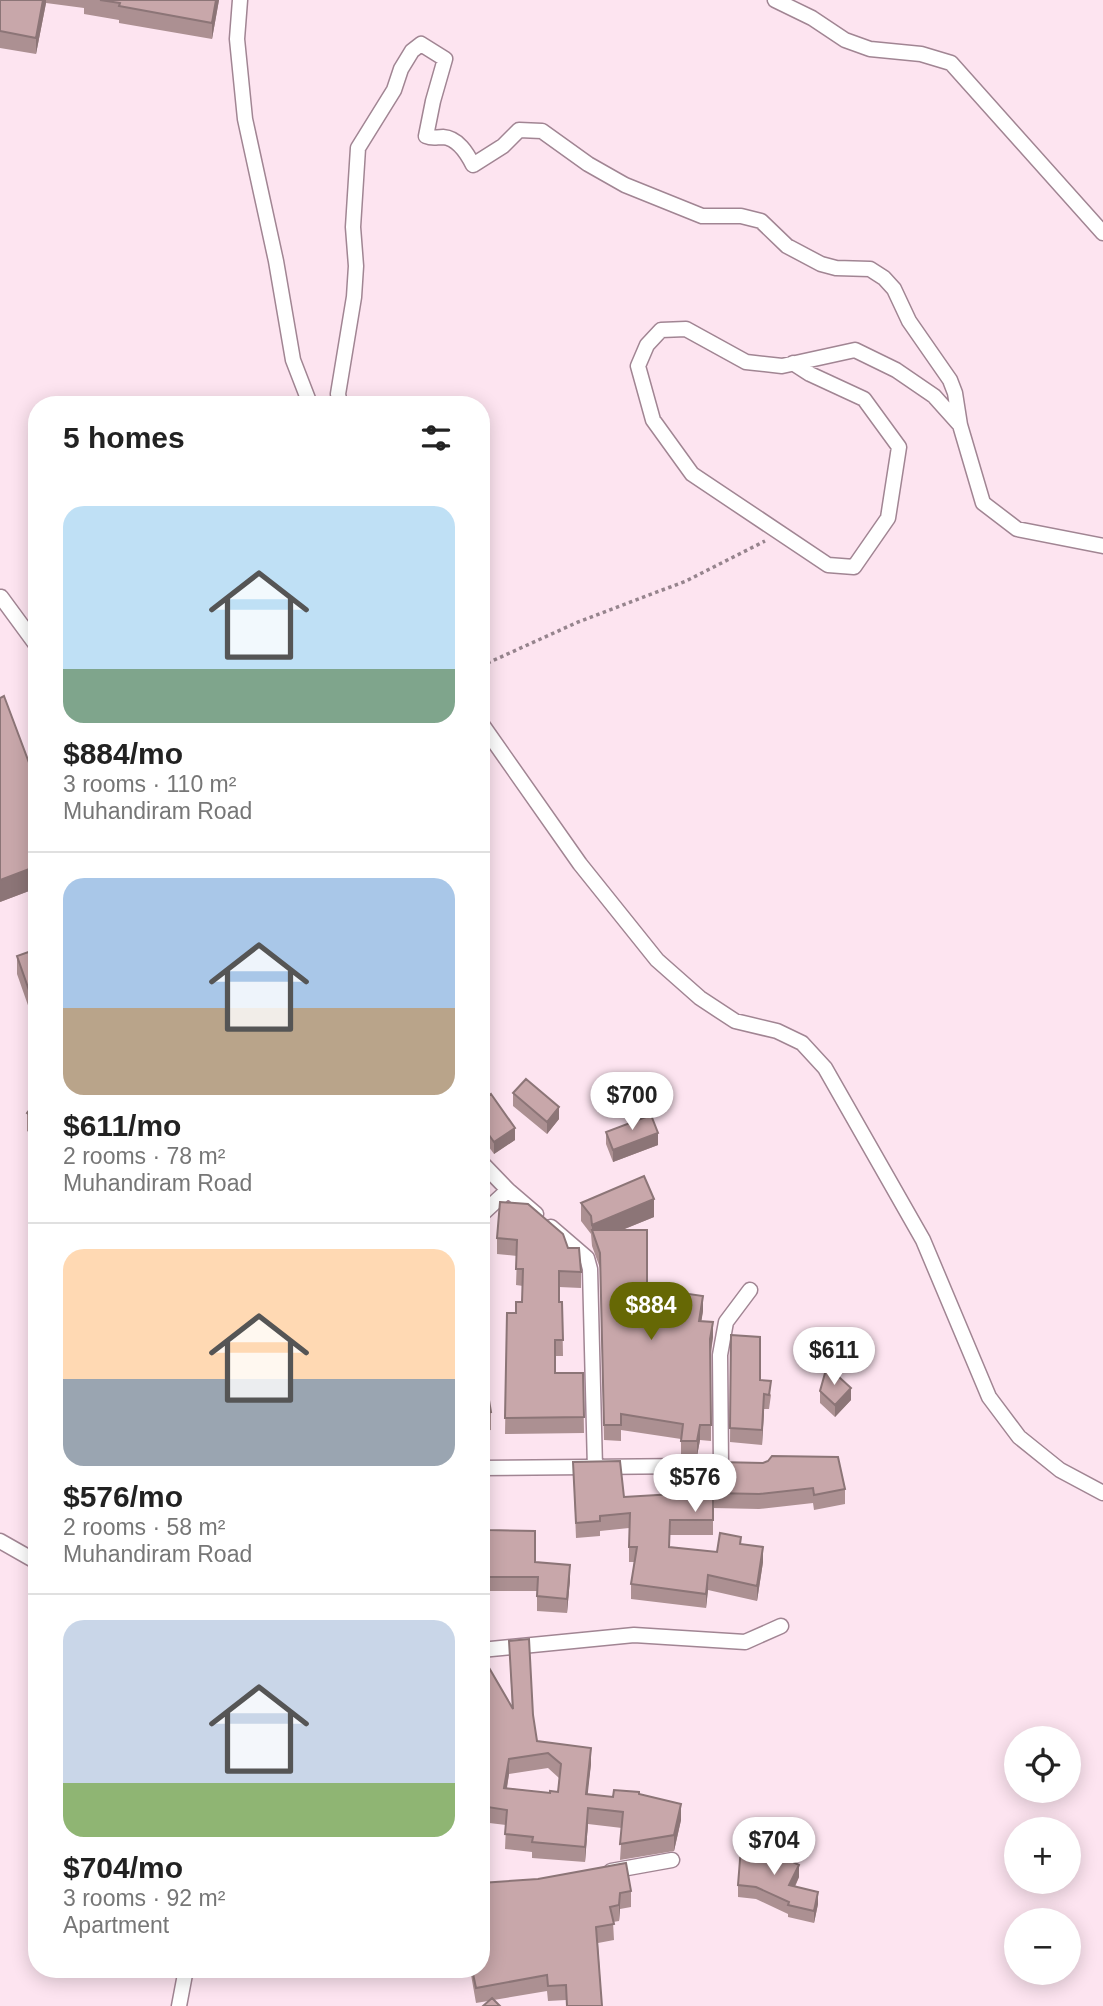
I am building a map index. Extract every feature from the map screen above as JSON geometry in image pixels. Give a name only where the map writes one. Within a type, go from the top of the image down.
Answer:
[{"type":"street","points":[[240,0],[237,39],[245,118],[276,261],[293,360],[307,396]]},
{"type":"street","points":[[775,0],[812,18],[845,40],[870,49],[921,54],[951,63],[1103,233]]},
{"type":"street","points":[[338,396],[355,297],[353,227],[358,148],[394,90],[401,69],[412,51],[421,44],[445,59],[426,136],[432,139],[446,137],[456,142],[473,165],[503,146],[519,130],[542,131],[588,164],[625,185],[702,216],[741,216],[761,221],[787,246],[821,264],[835,268],[870,268],[884,278],[894,289],[909,321],[950,380],[983,503],[1017,528],[1103,546]]},
{"type":"street","points":[[793,363],[810,374],[864,399],[899,447],[888,518],[854,567],[828,565],[692,474],[653,420],[638,366],[647,345],[661,330],[686,329],[746,362],[782,366],[793,363],[855,349],[896,370],[934,396],[960,425]]},
{"type":"street","points":[[1,597],[28,634]]},
{"type":"street","points":[[490,736],[580,864],[657,960],[700,998],[735,1021],[777,1031],[802,1043],[825,1068],[923,1240],[989,1397],[1019,1437],[1060,1470],[1100,1489]]},
{"type":"street","points":[[490,1171],[587,1258],[590,1269],[595,1468]]},
{"type":"street","points":[[490,1207],[508,1190]]},
{"type":"street","points":[[490,1468],[726,1467],[720,1355],[726,1322],[750,1290]]},
{"type":"street","points":[[0,1541],[28,1557]]},
{"type":"street","points":[[490,1649],[634,1635],[745,1642],[781,1626]]},
{"type":"street","points":[[591,1875],[672,1860]]},
{"type":"street","points":[[179,2006],[184,1978]]},
{"type":"path","points":[[490,662],[578,622],[686,581],[765,541]]},
{"type":"building","points":[[0,0],[43,0],[36,38],[0,31]]},
{"type":"building","points":[[100,0],[216,0],[212,23]]},
{"type":"building","points":[[4,696],[28,760],[28,869],[0,880],[0,698]]},
{"type":"building","points":[[28,952],[28,987],[17,956]]},
{"type":"building","points":[[526,1079],[559,1107],[547,1122],[513,1093]]},
{"type":"building","points":[[490,1095],[515,1128],[494,1142],[490,1136]]},
{"type":"building","points":[[651,1115],[658,1133],[613,1150],[606,1132]]},
{"type":"building","points":[[644,1176],[654,1199],[592,1225],[591,1216],[581,1203]]},
{"type":"building","points":[[500,1202],[528,1204],[563,1234],[568,1248],[579,1248],[581,1272],[559,1271],[563,1340],[555,1340],[555,1373],[583,1373],[584,1417],[505,1418],[507,1313],[516,1313],[516,1302],[522,1302],[523,1269],[516,1269],[517,1240],[497,1238]]},
{"type":"building","points":[[592,1230],[647,1230],[647,1288],[703,1296],[699,1321],[713,1322],[710,1339],[711,1425],[700,1425],[697,1441],[681,1441],[683,1424],[621,1414],[621,1425],[604,1425],[600,1253]]},
{"type":"building","points":[[731,1335],[760,1337],[760,1380],[771,1381],[769,1395],[764,1394],[762,1430],[730,1428]]},
{"type":"building","points":[[827,1366],[851,1388],[835,1405],[820,1391]]},
{"type":"building","points":[[772,1456],[838,1457],[845,1489],[814,1495],[813,1488],[759,1494],[713,1493],[713,1520],[670,1520],[669,1547],[717,1552],[720,1533],[741,1537],[740,1544],[763,1547],[757,1586],[708,1575],[706,1594],[631,1584],[637,1547],[629,1547],[630,1513],[600,1516],[600,1521],[576,1523],[573,1462],[620,1461],[624,1497],[674,1494],[674,1461],[763,1463]]},
{"type":"building","points":[[490,1530],[535,1531],[535,1562],[570,1565],[567,1599],[537,1596],[538,1577],[490,1577]]},
{"type":"building","points":[[529,1639],[537,1741],[591,1748],[586,1794],[613,1797],[614,1790],[639,1792],[681,1804],[674,1835],[620,1844],[623,1812],[588,1808],[585,1847],[532,1842],[533,1837],[505,1834],[507,1810],[490,1807],[490,1669],[513,1709],[509,1641]],"holes":[[[548,1753],[561,1764],[558,1792],[504,1788],[509,1759]]]},
{"type":"building","points":[[741,1847],[765,1848],[799,1865],[789,1885],[818,1892],[814,1911],[788,1905],[789,1902],[756,1887],[738,1885]]},
{"type":"building","points":[[626,1863],[631,1891],[620,1893],[619,1905],[610,1907],[614,1924],[596,1927],[602,2006],[567,2006],[566,1985],[548,1986],[547,1975],[476,1988],[474,1978],[490,1978],[490,1882],[538,1879]]},
{"type":"building","points":[[492,1998],[500,2006],[483,2006]]}]
